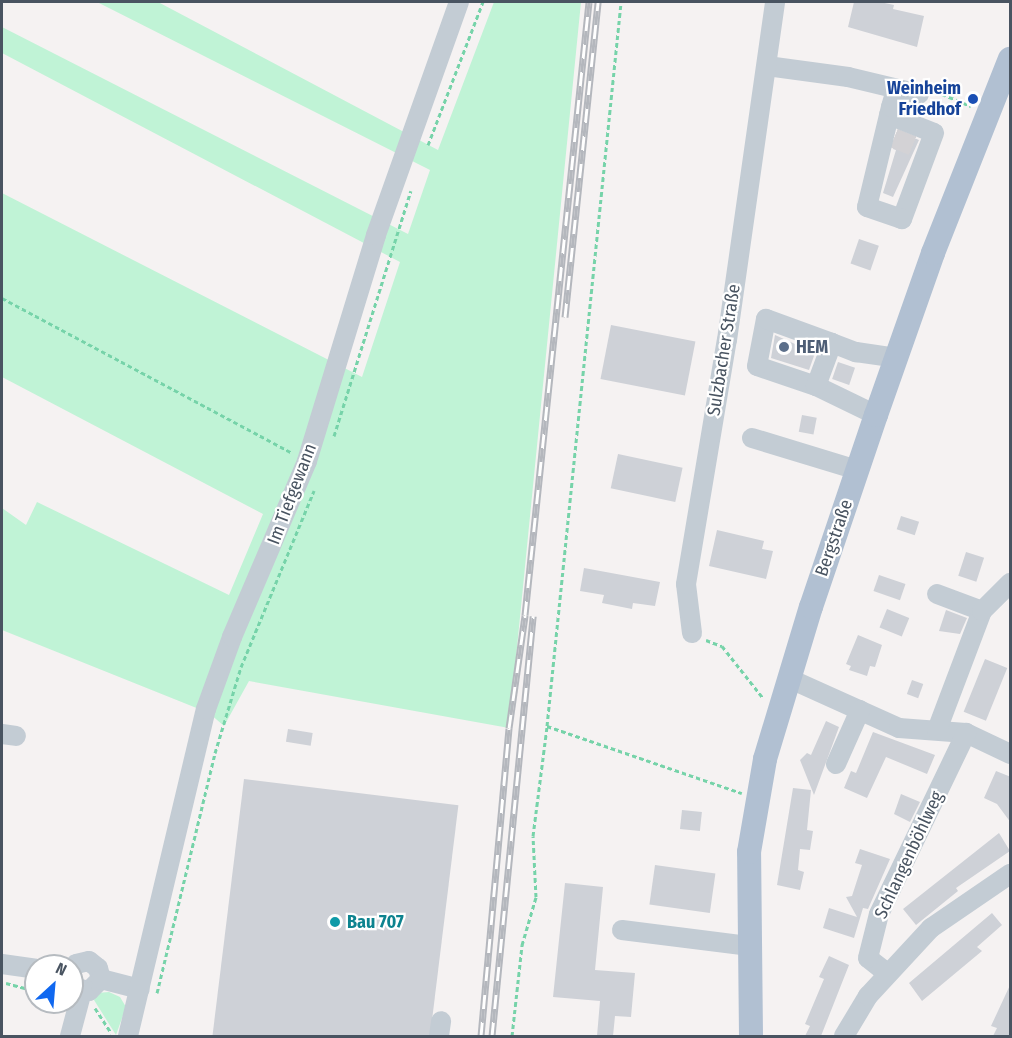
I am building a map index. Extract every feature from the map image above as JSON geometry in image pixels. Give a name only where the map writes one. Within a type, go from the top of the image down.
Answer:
[{"type":"main road","name":"Bergstraße","points":[[751,1036],[748,946],[749,852],[757,798],[776,716],[857,470],[933,253],[1011,59]]},
{"type":"street","name":"Im Tiefgewann","points":[[128,1036],[206,709],[232,637],[307,461],[387,202],[459,2]]},
{"type":"street","name":"Sulzbacher Straße","points":[[692,633],[686,584],[775,2]]},
{"type":"street","points":[[767,66],[848,77],[919,94]]},
{"type":"street","points":[[889,129],[934,134],[923,149],[902,219],[867,207],[889,129],[896,89]]},
{"type":"street","points":[[876,415],[816,386],[757,366],[766,319],[856,352],[897,358]]},
{"type":"street","points":[[816,386],[832,343]]},
{"type":"street","points":[[752,438],[857,470]]},
{"type":"street","points":[[937,730],[982,611],[1007,585]]},
{"type":"street","points":[[937,594],[982,611]]},
{"type":"street","points":[[788,678],[899,728],[966,733],[1011,754]]},
{"type":"street","points":[[836,764],[860,710]]},
{"type":"street","name":"Schlangenböhlweg","points":[[887,973],[868,958],[879,914],[966,733]]},
{"type":"street","points":[[844,1036],[868,996],[931,928],[1011,874]]},
{"type":"street","points":[[622,930],[748,946]]},
{"type":"street","points":[[84,961],[99,968],[101,979],[94,989],[84,991]]},
{"type":"street","points":[[2,964],[24,967]]},
{"type":"street","points":[[101,979],[140,989]]},
{"type":"street","points":[[70,1036],[74,1014]]},
{"type":"path","points":[[512,1036],[522,945],[536,897],[532,836],[547,726],[621,2]]},
{"type":"path","points":[[919,94],[934,90],[976,108],[979,100]]},
{"type":"path","points":[[2,298],[307,461]]},
{"type":"path","points":[[692,633],[722,646],[764,699],[761,710],[776,716]]},
{"type":"path","points":[[547,726],[757,798]]},
{"type":"path","points":[[2,982],[24,988]]},
{"type":"path","points":[[84,997],[91,1003],[114,1036]]},
{"type":"green space","points":[[97,2],[158,2],[438,150],[494,2],[581,2],[509,728],[249,681],[224,726],[209,713],[2,630],[2,508],[26,525],[37,502],[229,595],[263,514],[2,377],[2,193],[362,377],[400,262],[2,53],[2,27],[408,234],[430,170]]},
{"type":"green space","points":[[109,992],[120,997],[126,1007],[116,1035],[94,1000],[97,993]]},
{"type":"building","points":[[854,2],[880,2],[894,5],[893,9],[924,16],[917,47],[848,27]]},
{"type":"building","points":[[898,131],[919,140],[893,197],[883,193],[896,150],[893,149]]},
{"type":"building","points":[[859,239],[879,246],[870,270],[851,264]]},
{"type":"building","points":[[611,325],[695,341],[685,395],[601,379]]},
{"type":"building","points":[[775,335],[815,353],[809,370],[771,358]]},
{"type":"building","points":[[838,362],[855,368],[849,385],[832,379]]},
{"type":"building","points":[[802,415],[817,418],[813,435],[799,432]]},
{"type":"building","points":[[618,454],[683,468],[675,502],[611,488]]},
{"type":"building","points":[[901,516],[919,522],[915,535],[897,529]]},
{"type":"building","points":[[717,530],[764,541],[762,549],[773,551],[766,579],[709,566]]},
{"type":"building","points":[[966,552],[984,558],[976,582],[958,576]]},
{"type":"building","points":[[584,568],[660,582],[655,606],[633,603],[632,609],[602,603],[604,595],[580,591]]},
{"type":"building","points":[[879,575],[905,584],[900,600],[873,591]]},
{"type":"building","points":[[887,609],[909,618],[902,637],[880,628]]},
{"type":"building","points":[[946,610],[967,618],[960,634],[939,631]]},
{"type":"building","points":[[858,635],[882,645],[875,667],[870,666],[867,676],[849,670],[851,666],[846,664]]},
{"type":"building","points":[[985,659],[1007,668],[986,721],[964,712]]},
{"type":"building","points":[[912,680],[923,684],[918,698],[907,694]]},
{"type":"building","points":[[826,721],[839,727],[814,795],[800,760],[807,753],[811,755]]},
{"type":"building","points":[[288,729],[313,733],[311,746],[286,742]]},
{"type":"building","points":[[873,732],[935,755],[927,774],[886,757],[867,798],[844,788],[851,771],[856,773]]},
{"type":"building","points":[[996,771],[1011,777],[1011,823],[997,804],[984,798]]},
{"type":"building","name":"Bau 707","points":[[244,779],[458,805],[430,1036],[212,1036]]},
{"type":"building","points":[[793,788],[811,790],[807,830],[813,831],[810,850],[800,849],[798,870],[804,872],[800,890],[777,885]]},
{"type":"building","points":[[901,794],[920,802],[910,822],[894,814]]},
{"type":"building","points":[[682,810],[702,812],[700,831],[680,829]]},
{"type":"building","points":[[999,833],[1010,851],[956,888],[958,891],[916,925],[903,909]]},
{"type":"building","points":[[860,849],[890,859],[868,909],[863,908],[854,938],[823,928],[829,908],[857,917],[846,897],[852,896],[862,865],[855,863]]},
{"type":"building","points":[[655,865],[715,873],[710,913],[649,905]]},
{"type":"building","points":[[565,883],[603,887],[595,970],[635,973],[631,1017],[615,1016],[613,1036],[597,1036],[600,1001],[553,997]]},
{"type":"building","points":[[992,913],[1002,925],[977,947],[982,951],[922,1001],[909,983]]},
{"type":"building","points":[[829,956],[849,965],[821,1036],[805,1036],[810,1026],[805,1024],[824,979],[819,977]]},
{"type":"building","points":[[1011,983],[1011,1036],[993,1036],[997,1028],[991,1026]]},
{"type":"tunnel","points":[[894,138],[919,148]]},
{"type":"railway","points":[[481,1036],[509,728],[525,615],[589,2]]},
{"type":"railway","points":[[565,317],[598,2]]},
{"type":"railway","points":[[492,1036],[533,616]]},
{"type":"place","name":"Weinheim Friedhof","points":[[973,99]]},
{"type":"place","name":"HEM","points":[[784,347]]},
{"type":"place","name":"Bau 707","points":[[335,922]]}]
